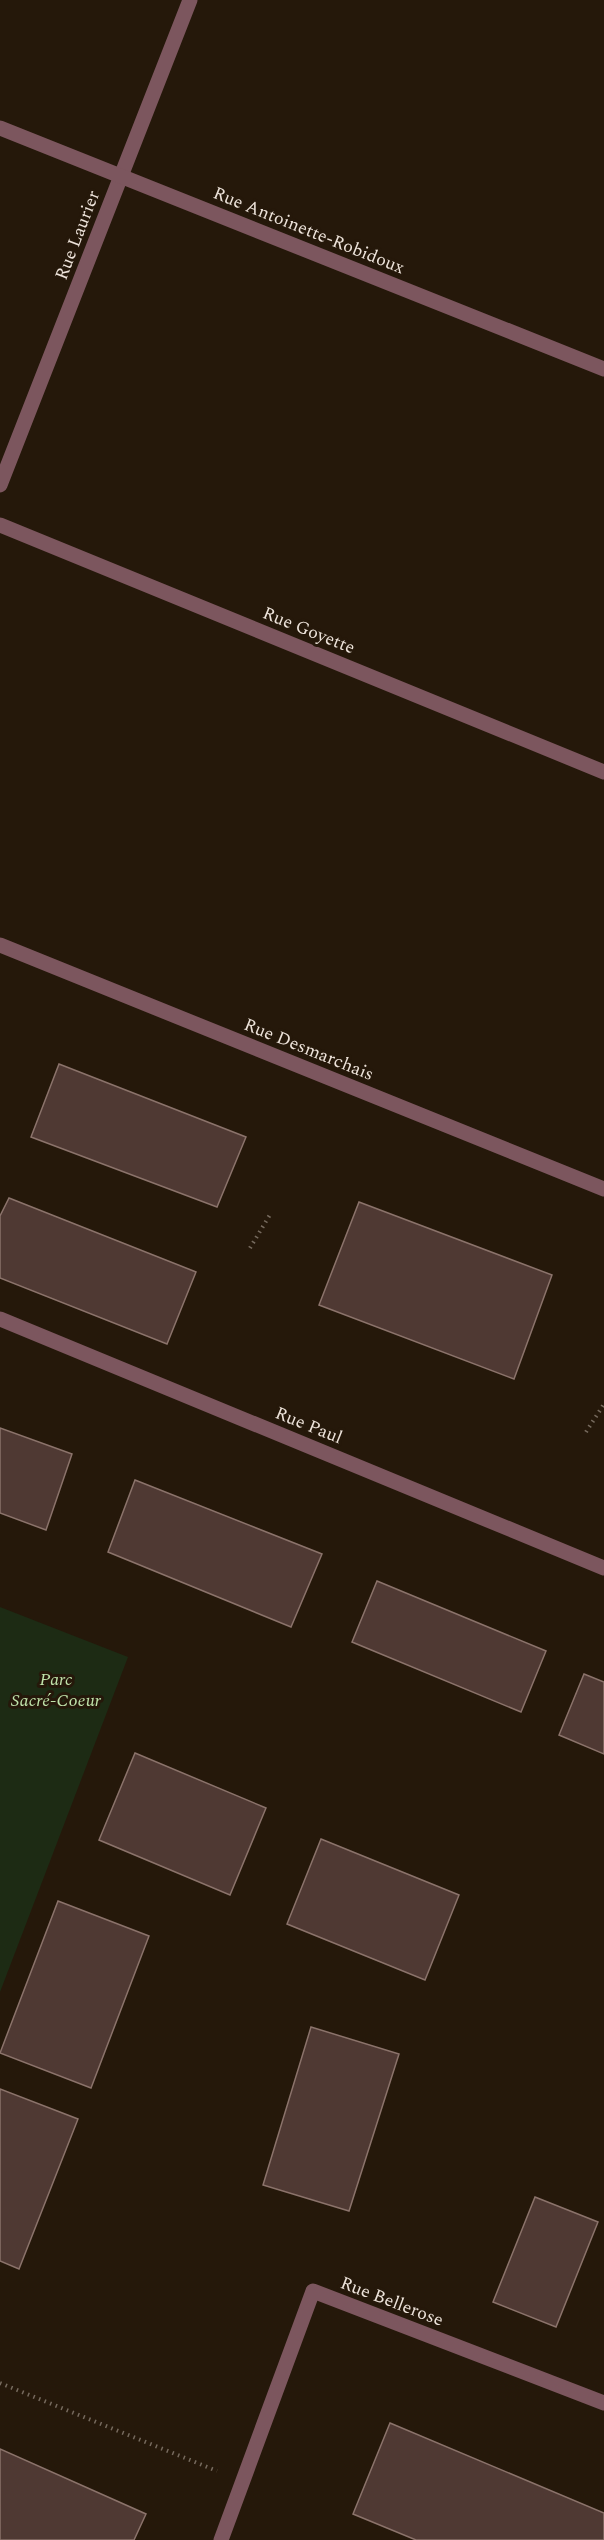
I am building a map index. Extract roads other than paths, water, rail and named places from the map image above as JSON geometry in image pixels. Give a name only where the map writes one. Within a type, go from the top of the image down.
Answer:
[{"type":"street","name":"Rue Laurier","points":[[0,485],[190,0]]},
{"type":"street","name":"Rue Antoinette-Robidoux","points":[[0,128],[604,369]]},
{"type":"street","name":"Rue Goyette","points":[[0,525],[604,772]]},
{"type":"street","name":"Rue Desmarchais","points":[[0,945],[604,1189]]},
{"type":"street","name":"Rue Paul","points":[[0,1319],[604,1568]]},
{"type":"street","name":"Rue Bellerose","points":[[221,2540],[313,2291],[604,2403]]},
{"type":"park label","name":"Parc Sacré-Coeur","points":[[56,1689]]}]
